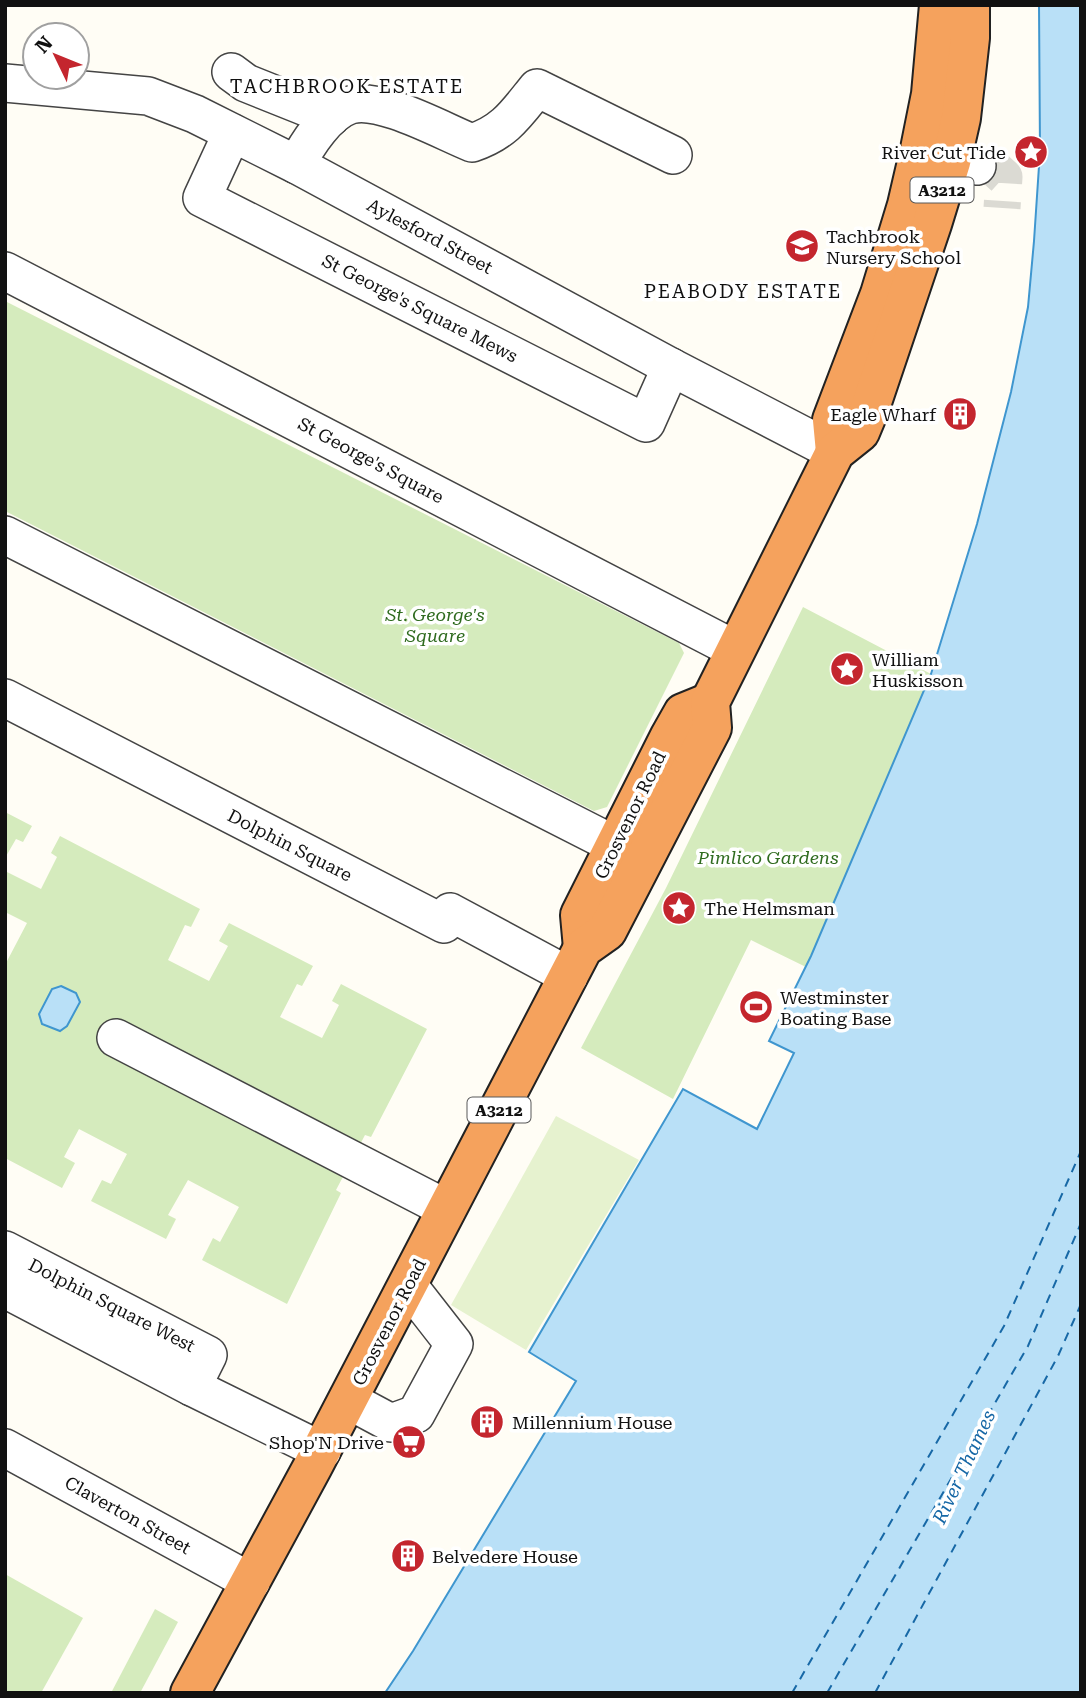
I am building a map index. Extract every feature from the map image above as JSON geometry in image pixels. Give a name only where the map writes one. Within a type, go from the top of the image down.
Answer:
[{"type":"highway","name":"Grosvenor Road","points":[[835,452],[832,420],[884,283],[920,149],[930,93],[939,5]]},
{"type":"highway","name":"Grosvenor Road","points":[[190,1693],[322,1451],[576,962],[607,931],[712,728],[710,702],[835,452],[860,432],[964,164],[961,118],[970,38],[970,5]]},
{"type":"highway","name":"Grosvenor Road","points":[[576,962],[580,915],[682,713],[710,702]]},
{"type":"street","points":[[231,72],[246,83],[331,117]]},
{"type":"street","name":"Aylesford Street","points":[[5,83],[148,96],[195,114],[297,164],[671,367],[835,452]]},
{"type":"street","points":[[297,164],[305,148],[331,117],[350,105],[371,105],[397,110],[472,143],[490,137],[507,125],[537,88],[673,155]]},
{"type":"street","name":"St George's Square Mews","points":[[232,133],[202,198],[646,423],[671,367]]},
{"type":"street","name":"St George's Square","points":[[5,271],[736,650]]},
{"type":"street","points":[[5,535],[615,845]]},
{"type":"street","name":"Dolphin Square","points":[[5,698],[444,924],[450,912],[576,962]]},
{"type":"street","points":[[116,1038],[447,1209]]},
{"type":"street","name":"Dolphin Square West","points":[[5,1250],[208,1355],[192,1387]]},
{"type":"street","points":[[348,1400],[391,1423],[416,1414],[454,1344],[408,1285]]},
{"type":"street","points":[[5,1289],[192,1387],[322,1451]]},
{"type":"street","name":"Claverton Street","points":[[5,1448],[251,1581]]},
{"type":"green space","name":"St. George's Square","points":[[5,301],[679,643],[684,653],[607,807],[594,811],[5,511]]},
{"type":"green space","name":"Pimlico Gardens","points":[[803,607],[931,674],[806,967],[751,940],[673,1099],[581,1048],[666,888]]},
{"type":"green space","points":[[5,812],[32,826],[23,842],[16,839],[5,858]]},
{"type":"green space","points":[[60,836],[200,909],[191,927],[185,925],[168,960],[209,981],[228,946],[219,941],[229,923],[313,966],[302,986],[297,984],[280,1017],[322,1038],[339,1005],[332,1001],[341,984],[427,1029],[371,1137],[365,1135],[336,1190],[341,1193],[287,1304],[202,1260],[213,1238],[220,1242],[239,1207],[188,1180],[168,1215],[176,1219],[166,1239],[91,1201],[102,1180],[111,1184],[127,1154],[79,1129],[64,1157],[75,1163],[62,1188],[5,1158],[5,965],[27,923],[5,912],[5,871],[41,889],[57,857],[51,853]]},
{"type":"green space","points":[[556,1116],[639,1160],[526,1350],[451,1305]]},
{"type":"green space","points":[[5,1574],[83,1618],[41,1693],[5,1693]]},
{"type":"green space","points":[[155,1609],[178,1622],[140,1693],[111,1693]]},
{"type":"water","name":"River Thames","points":[[1039,5],[1081,5],[1081,1693],[385,1693],[576,1381],[529,1352],[683,1089],[757,1129],[794,1053],[769,1041],[811,956],[931,674],[977,524],[1011,392],[1028,307],[1034,241],[1040,151]]},
{"type":"water","points":[[61,986],[76,993],[80,1002],[67,1026],[60,1031],[42,1024],[39,1014],[52,989]]},
{"type":"ferry route","points":[[792,1693],[1004,1326],[1081,1151]]},
{"type":"ferry route","points":[[827,1693],[1028,1346],[1081,1223]]},
{"type":"ferry route","points":[[875,1693],[1058,1356],[1081,1304]]},
{"type":"tunnel","points":[[977,166],[993,167],[1004,177],[1002,208]]},
{"type":"place","name":"River Cut Tide","points":[[1031,152]]},
{"type":"place","name":"Tachbrook Nursery School","points":[[802,246]]},
{"type":"place","name":"Eagle Wharf","points":[[960,414]]},
{"type":"place","name":"William Huskisson","points":[[847,669]]},
{"type":"place","name":"The Helmsman","points":[[679,908]]},
{"type":"place","name":"Westminster Boating Base","points":[[756,1007]]},
{"type":"place","name":"Millennium House","points":[[487,1422]]},
{"type":"place","name":"Shop'N Drive","points":[[409,1442]]},
{"type":"place","name":"Belvedere House","points":[[408,1556]]},
{"type":"district","name":"TACHBROOK ESTATE","points":[[347,86]]},
{"type":"district","name":"PEABODY ESTATE","points":[[743,291]]}]
